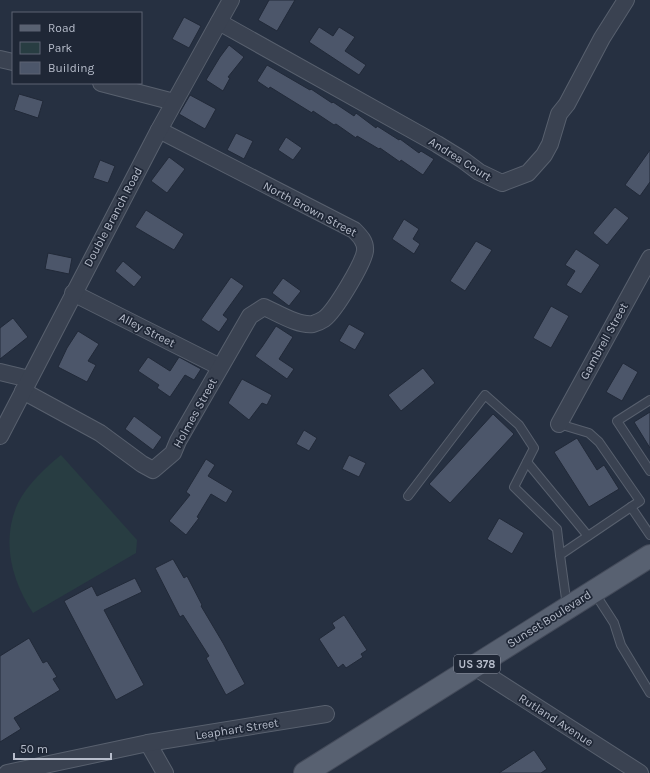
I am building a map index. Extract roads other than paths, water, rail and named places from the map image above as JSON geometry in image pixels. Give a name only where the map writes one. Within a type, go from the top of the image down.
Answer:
[{"type":"main road","name":"Sunset Boulevard","points":[[305,773],[650,556]]},
{"type":"street","name":"Double Branch Road","points":[[0,436],[159,130],[231,0]]},
{"type":"street","name":"Andrea Court","points":[[219,22],[437,144],[479,172],[502,183],[528,173],[544,155],[550,144],[559,114],[567,104],[602,38],[626,0]]},
{"type":"street","points":[[0,59],[12,62]]},
{"type":"street","points":[[105,84],[174,102]]},
{"type":"street","name":"North Brown Street","points":[[159,130],[354,230],[362,238],[365,250],[360,265],[337,303],[324,318],[314,324],[302,324],[264,307]]},
{"type":"street","name":"Gambrell Street","points":[[559,424],[650,258]]},
{"type":"street","name":"Alley Street","points":[[73,293],[220,367]]},
{"type":"street","name":"Holmes Street","points":[[26,385],[100,433],[142,464],[153,470],[173,453],[178,441],[250,316],[264,307]]},
{"type":"street","points":[[0,372],[26,385]]},
{"type":"street","name":"Rutland Avenue","points":[[473,666],[640,773]]},
{"type":"street","name":"Leaphart Street","points":[[7,773],[148,743],[326,714]]},
{"type":"street","points":[[148,743],[165,773]]},
{"type":"lane","points":[[408,496],[485,395],[519,425],[534,448],[514,487],[557,529],[567,608]]},
{"type":"lane","points":[[650,400],[617,421],[650,471]]},
{"type":"lane","points":[[559,424],[589,433],[599,442],[640,501],[560,554]]},
{"type":"lane","points":[[527,462],[588,536]]},
{"type":"lane","points":[[631,507],[650,535]]},
{"type":"lane","points":[[593,591],[614,623],[621,645],[650,693]]}]
